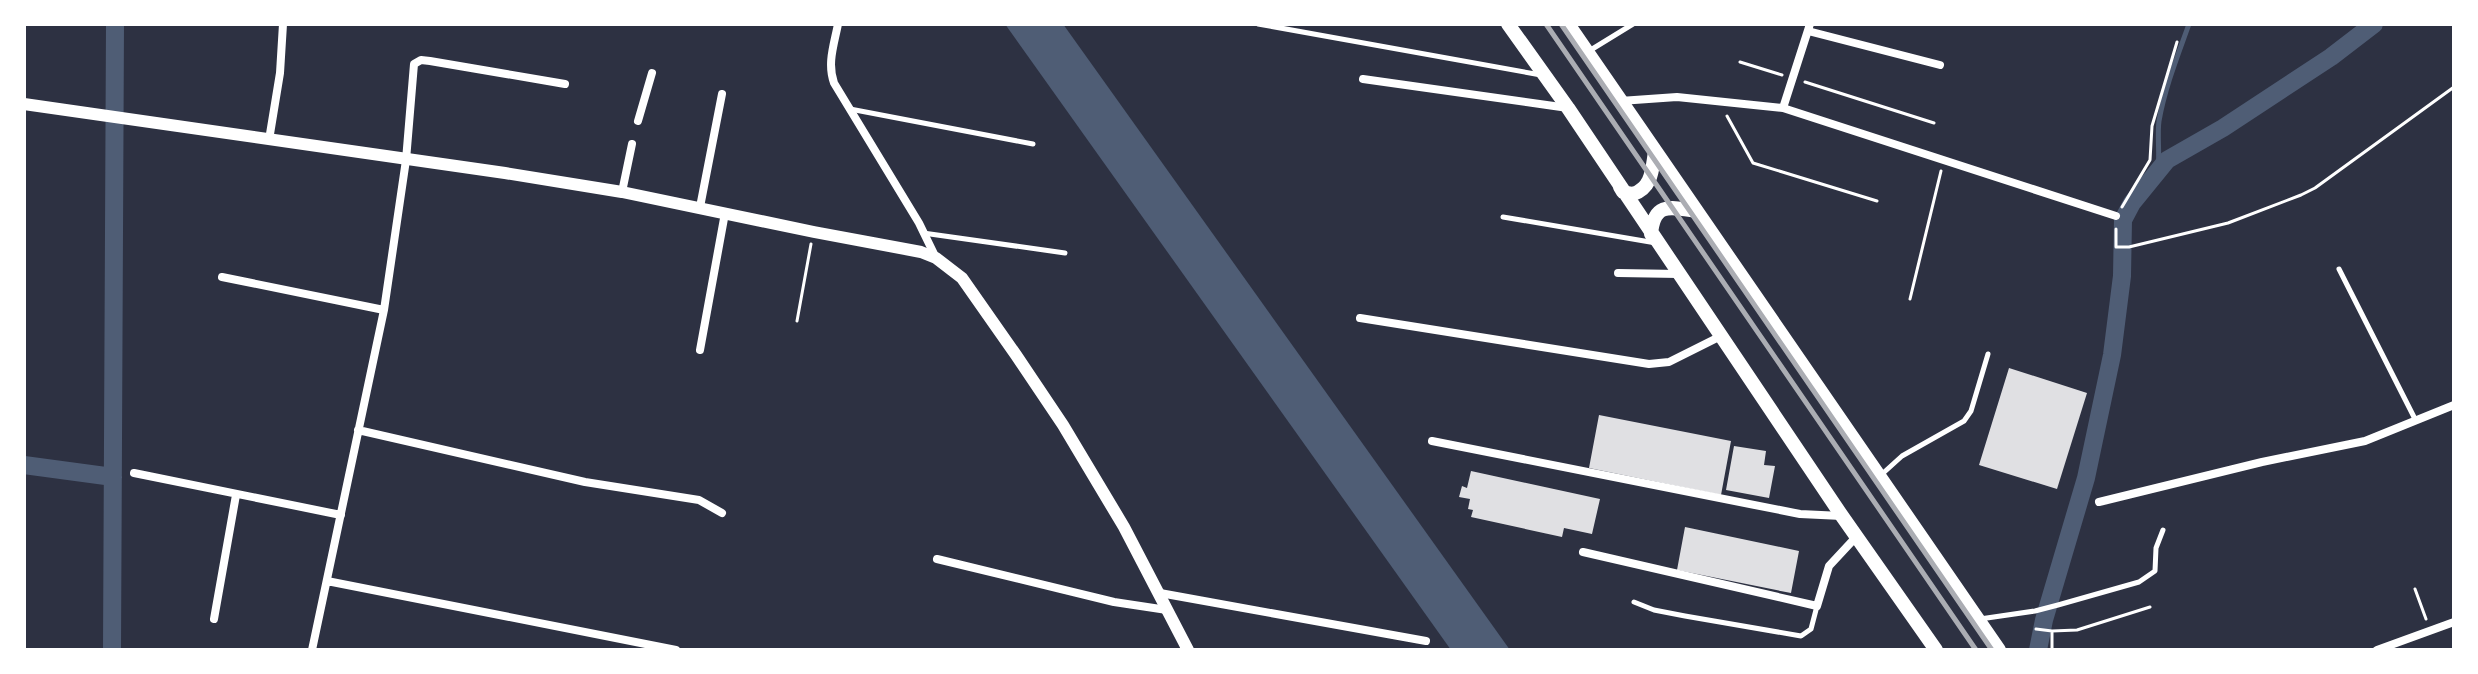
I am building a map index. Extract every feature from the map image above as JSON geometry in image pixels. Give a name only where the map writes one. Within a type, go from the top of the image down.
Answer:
[{"type":"main road","points":[[1508,24],[1936,650]]},
{"type":"main road","points":[[1568,24],[1999,650]]},
{"type":"main road","points":[[24,104],[622,192],[921,252],[936,258],[962,278],[1024,366],[1089,468],[1160,593],[1188,650]]},
{"type":"main road","points":[[1617,182],[1623,192],[1639,193],[1651,177],[1655,152]]},
{"type":"main road","points":[[1654,238],[1653,221],[1657,212],[1671,207],[1696,211]]},
{"type":"street","points":[[269,140],[280,73],[283,24]]},
{"type":"street","points":[[838,24],[830,72],[936,258]]},
{"type":"street","points":[[1783,108],[1809,27],[1940,65]]},
{"type":"street","points":[[312,650],[384,310],[406,160],[413,69],[417,61],[430,61],[565,84]]},
{"type":"street","points":[[638,121],[652,73]]},
{"type":"street","points":[[1363,79],[1568,108]]},
{"type":"street","points":[[700,207],[722,94]]},
{"type":"street","points":[[1620,101],[1677,97],[1783,108],[2116,216]]},
{"type":"street","points":[[622,192],[632,144]]},
{"type":"street","points":[[700,350],[725,213]]},
{"type":"street","points":[[1618,273],[1679,274]]},
{"type":"street","points":[[222,277],[384,310]]},
{"type":"street","points":[[1360,318],[1649,364],[1669,362],[1721,335]]},
{"type":"street","points":[[2099,502],[2262,462],[2365,441],[2454,405]]},
{"type":"street","points":[[358,430],[585,482],[699,500],[722,513]]},
{"type":"street","points":[[1432,441],[1800,514],[1842,516]]},
{"type":"street","points":[[134,473],[341,515]]},
{"type":"street","points":[[214,619],[236,495]]},
{"type":"street","points":[[1583,552],[1817,606],[1829,566],[1856,537]]},
{"type":"street","points":[[937,559],[1114,602],[1169,610]]},
{"type":"street","points":[[327,581],[676,650]]},
{"type":"street","points":[[1160,593],[1426,641]]},
{"type":"street","points":[[2377,650],[2454,622]]},
{"type":"lane","points":[[1258,24],[1545,76]]},
{"type":"lane","points":[[1588,51],[1633,24]]},
{"type":"lane","points":[[849,109],[1033,144]]},
{"type":"lane","points":[[1503,217],[1654,238]]},
{"type":"lane","points":[[923,233],[1065,253]]},
{"type":"lane","points":[[2339,269],[2416,421]]},
{"type":"lane","points":[[1880,476],[1902,456],[1964,421],[1971,411],[1988,354]]},
{"type":"lane","points":[[1979,619],[2035,611],[2139,582],[2155,571],[2156,548],[2163,530]]},
{"type":"lane","points":[[1634,602],[1654,610],[1801,636],[1811,629],[1817,606]]},
{"type":"path","points":[[2177,42],[2152,126],[2150,160],[2116,216],[2116,247],[2129,247],[2218,226],[2301,195],[2454,87]]},
{"type":"path","points":[[1740,62],[1934,123]]},
{"type":"path","points":[[1719,100],[1753,163],[1877,201]]},
{"type":"path","points":[[1910,299],[1944,161]]},
{"type":"path","points":[[797,321],[814,232]]},
{"type":"path","points":[[2415,589],[2430,632]]},
{"type":"path","points":[[2036,629],[2077,630],[2150,607]]},
{"type":"path","points":[[2052,631],[2052,650]]},
{"type":"water","points":[[1005,24],[1063,24],[1510,650],[1451,650]]},
{"type":"building","points":[[2009,368],[2087,393],[2057,489],[1979,465]]},
{"type":"building","points":[[1599,415],[1731,441],[1721,495],[1589,468]]},
{"type":"building","points":[[1734,446],[1766,451],[1764,465],[1775,466],[1769,498],[1726,490]]},
{"type":"building","points":[[1471,471],[1600,499],[1592,534],[1564,528],[1562,537],[1471,517],[1473,510],[1468,509],[1470,499],[1459,497],[1462,486],[1467,488]]},
{"type":"building","points":[[1685,527],[1799,551],[1791,593],[1677,570]]},
{"type":"waterway","points":[[112,650],[115,24]]},
{"type":"waterway","points":[[2158,171],[2158,127],[2162,108],[2189,24]]},
{"type":"waterway","points":[[2038,650],[2086,478],[2112,355],[2122,276],[2123,220],[2132,203],[2167,160],[2223,128],[2331,57],[2374,24]]},
{"type":"waterway","points":[[24,465],[113,477]]},
{"type":"railway","points":[[1546,24],[1976,650]]},
{"type":"railway","points":[[1561,24],[1992,650]]}]
